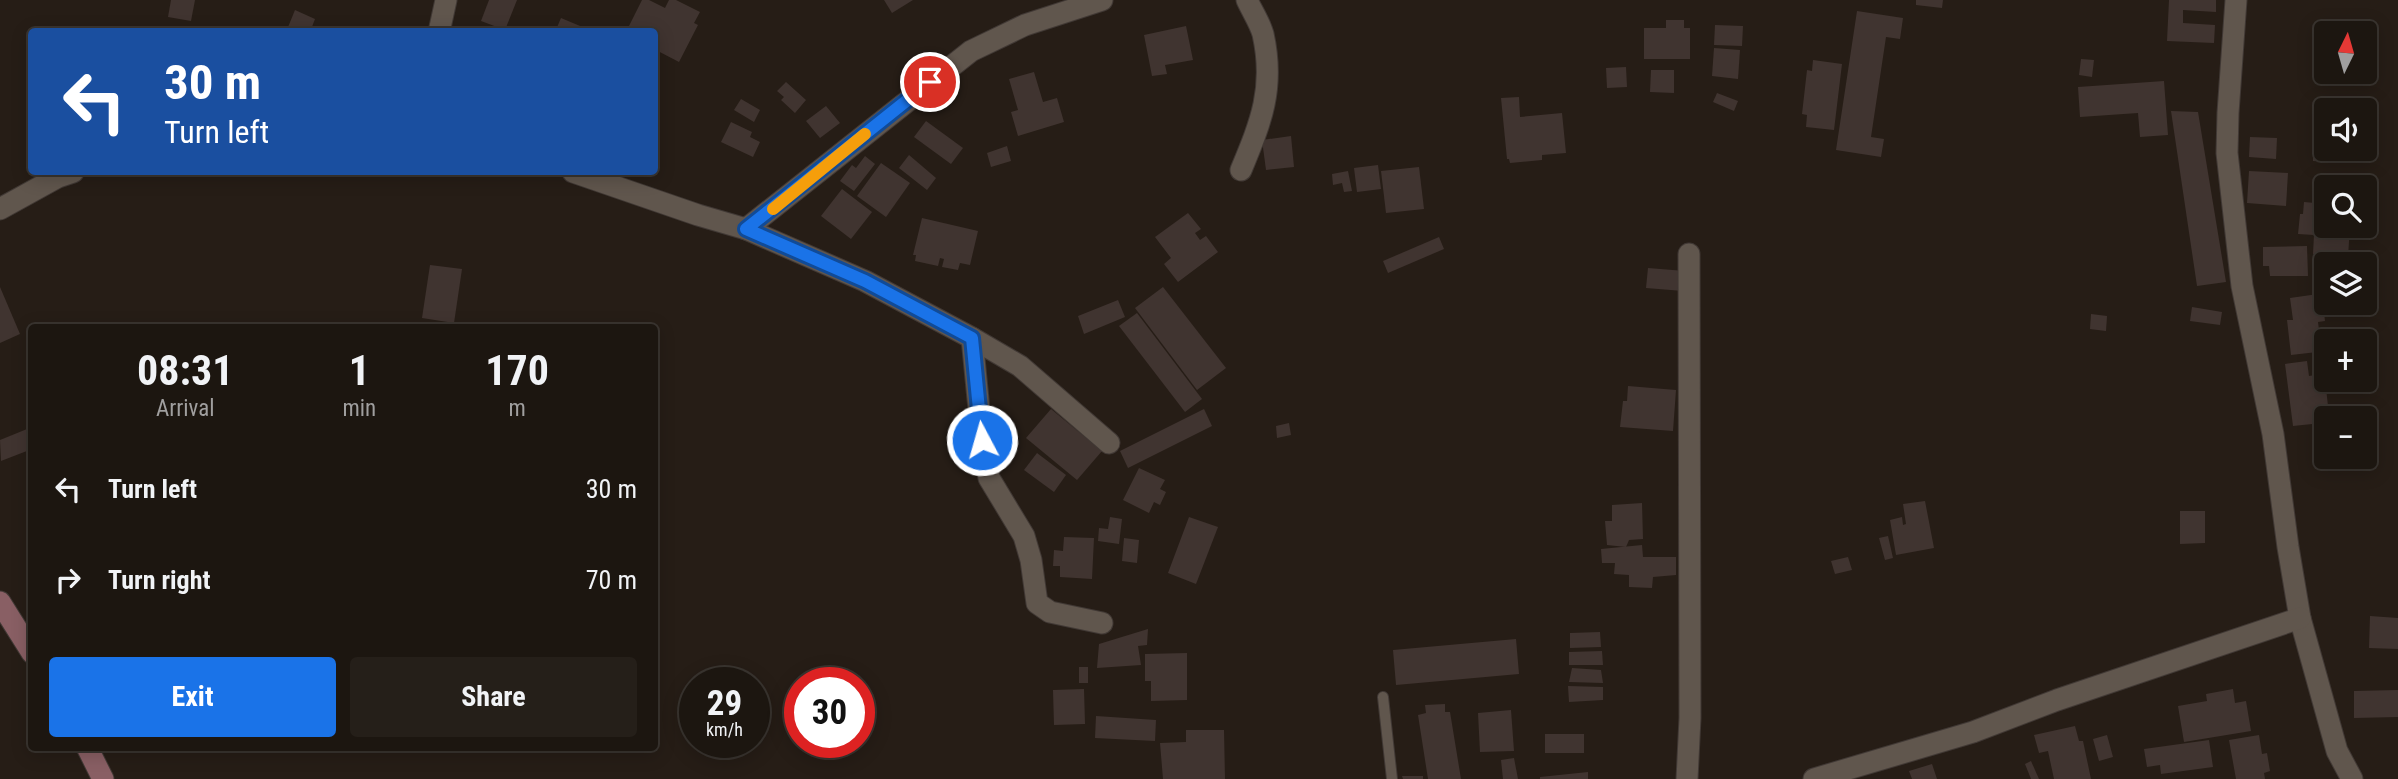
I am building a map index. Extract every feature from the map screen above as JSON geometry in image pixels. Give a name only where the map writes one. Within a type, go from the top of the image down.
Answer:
[{"type":"main road","points":[[0,602],[28,647]]},
{"type":"main road","points":[[89,751],[103,779]]},
{"type":"street","points":[[440,28],[446,0]]},
{"type":"street","points":[[746,229],[971,51],[1026,25],[1102,0]]},
{"type":"street","points":[[1241,170],[1265,107],[1267,65],[1263,32],[1247,0]]},
{"type":"street","points":[[2236,0],[2227,153],[2242,286],[2273,434],[2300,618],[2337,751],[2352,779]]},
{"type":"street","points":[[0,209],[64,175]]},
{"type":"street","points":[[582,175],[746,229],[865,281],[1020,366],[1109,443]]},
{"type":"street","points":[[1687,779],[1690,718],[1689,254]]},
{"type":"street","points":[[972,338],[989,478],[1024,536],[1031,560],[1037,603],[1050,612],[1102,623]]},
{"type":"street","points":[[1814,779],[1973,732],[2057,700],[2300,618]]},
{"type":"lane","points":[[1383,697],[1392,779]]},
{"type":"building","points":[[171,0],[195,0],[191,21],[168,17]]},
{"type":"building","points":[[489,0],[517,0],[506,28],[481,21]]},
{"type":"building","points":[[642,0],[649,0],[665,8],[669,0],[676,0],[700,12],[694,23],[698,25],[679,62],[658,51],[658,28],[628,28]]},
{"type":"building","points":[[884,0],[913,0],[892,13]]},
{"type":"building","points":[[1916,0],[1943,0],[1942,8],[1916,5]]},
{"type":"building","points":[[2169,0],[2216,0],[2216,12],[2183,10],[2183,23],[2215,25],[2214,43],[2167,41]]},
{"type":"building","points":[[295,10],[315,19],[312,28],[288,28]]},
{"type":"building","points":[[1857,11],[1903,18],[1900,39],[1886,37],[1871,137],[1884,139],[1881,157],[1836,150]]},
{"type":"building","points":[[561,18],[585,28],[557,28]]},
{"type":"building","points":[[1666,20],[1684,20],[1684,28],[1690,28],[1690,59],[1644,59],[1644,28],[1666,28]]},
{"type":"building","points":[[1715,25],[1743,26],[1742,46],[1714,45]]},
{"type":"building","points":[[1186,26],[1193,60],[1165,65],[1167,74],[1152,76],[1144,35]]},
{"type":"building","points":[[1714,48],[1740,50],[1738,79],[1712,76]]},
{"type":"building","points":[[2081,59],[2094,60],[2092,77],[2079,75]]},
{"type":"building","points":[[1813,60],[1842,64],[1834,130],[1806,127],[1807,115],[1802,114],[1807,70],[1812,71]]},
{"type":"building","points":[[1626,67],[1627,87],[1607,88],[1606,68]]},
{"type":"building","points":[[1651,70],[1674,70],[1674,93],[1650,92]]},
{"type":"building","points":[[1034,72],[1043,102],[1057,98],[1064,122],[1018,136],[1011,112],[1018,110],[1009,79]]},
{"type":"building","points":[[2164,81],[2168,135],[2140,137],[2138,113],[2080,117],[2078,87]]},
{"type":"building","points":[[786,82],[806,100],[795,113],[781,100],[784,97],[777,91]]},
{"type":"building","points":[[1717,93],[1738,101],[1734,111],[1713,102]]},
{"type":"building","points":[[1519,97],[1520,117],[1562,113],[1566,153],[1542,155],[1542,160],[1510,163],[1507,159],[1501,98]]},
{"type":"building","points":[[741,99],[760,110],[754,122],[734,110]]},
{"type":"building","points":[[826,106],[840,123],[820,138],[806,121]]},
{"type":"building","points":[[2171,111],[2198,112],[2226,282],[2197,286]]},
{"type":"building","points":[[926,121],[963,148],[951,164],[914,137]]},
{"type":"building","points":[[731,122],[752,132],[750,137],[760,142],[753,157],[721,142]]},
{"type":"building","points":[[1291,136],[1294,167],[1266,170],[1262,140]]},
{"type":"building","points":[[2250,137],[2277,138],[2276,159],[2249,157]]},
{"type":"building","points":[[1007,146],[1011,161],[991,167],[987,153]]},
{"type":"building","points":[[909,155],[936,178],[927,190],[899,168]]},
{"type":"building","points":[[865,156],[875,164],[854,191],[840,181],[852,165],[856,168]]},
{"type":"building","points":[[881,163],[910,183],[886,217],[857,196]]},
{"type":"building","points":[[1378,165],[1381,189],[1357,192],[1354,168]]},
{"type":"building","points":[[1419,167],[1424,209],[1386,213],[1381,171]]},
{"type":"building","points":[[1348,171],[1352,191],[1344,192],[1342,183],[1333,185],[1332,174]]},
{"type":"building","points":[[2249,171],[2288,173],[2286,206],[2247,203]]},
{"type":"building","points":[[842,189],[872,212],[851,239],[821,216]]},
{"type":"building","points":[[2304,202],[2314,203],[2314,235],[2298,234],[2300,214],[2303,214]]},
{"type":"building","points":[[1188,213],[1201,229],[1195,233],[1200,240],[1206,236],[1218,252],[1178,282],[1164,264],[1171,258],[1155,237]]},
{"type":"building","points":[[922,218],[978,231],[970,265],[960,263],[958,270],[942,267],[944,259],[940,258],[938,266],[915,261],[916,255],[913,255]]},
{"type":"building","points":[[2314,235],[2314,238],[2349,238],[2348,252],[2313,254]]},
{"type":"building","points":[[1439,237],[1444,249],[1388,273],[1383,261]]},
{"type":"building","points":[[2307,246],[2308,276],[2270,276],[2269,266],[2263,266],[2263,247]]},
{"type":"building","points":[[430,265],[462,269],[454,323],[422,318]]},
{"type":"building","points":[[1648,268],[1685,271],[1683,291],[1646,288]]},
{"type":"building","points":[[0,287],[20,334],[0,343]]},
{"type":"building","points":[[1163,287],[1226,368],[1197,390],[1135,308]]},
{"type":"building","points":[[2314,295],[2314,315],[2324,315],[2325,321],[2318,322],[2319,329],[2314,329],[2314,352],[2291,355],[2287,320],[2293,320],[2290,298]]},
{"type":"building","points":[[1118,300],[1125,317],[1084,334],[1078,316]]},
{"type":"building","points":[[2192,307],[2222,312],[2220,325],[2190,321]]},
{"type":"building","points":[[1137,313],[1202,399],[1185,412],[1119,326]]},
{"type":"building","points":[[2091,314],[2107,316],[2106,331],[2090,329]]},
{"type":"building","points":[[2307,361],[2309,376],[2314,375],[2314,392],[2326,392],[2328,406],[2314,406],[2314,424],[2293,426],[2285,364]]},
{"type":"building","points":[[1628,386],[1676,390],[1673,431],[1620,427]]},
{"type":"building","points":[[1051,409],[1102,451],[1077,480],[1026,438]]},
{"type":"building","points":[[1204,409],[1212,426],[1128,468],[1120,451]]},
{"type":"building","points":[[1289,423],[1291,435],[1277,438],[1276,426]]},
{"type":"building","points":[[28,429],[28,451],[1,461],[0,440]]},
{"type":"building","points":[[1037,453],[1066,475],[1054,492],[1024,470]]},
{"type":"building","points":[[1139,468],[1165,480],[1160,489],[1166,492],[1160,505],[1154,502],[1149,513],[1123,500]]},
{"type":"building","points":[[1925,501],[1934,548],[1896,555],[1890,520],[1902,517],[1903,525],[1906,524],[1903,504]]},
{"type":"building","points":[[1642,503],[1643,539],[1629,540],[1626,547],[1607,545],[1605,521],[1612,521],[1612,505]]},
{"type":"building","points":[[2180,511],[2205,511],[2205,543],[2180,544]]},
{"type":"building","points":[[1110,517],[1122,519],[1119,544],[1098,541],[1099,528],[1108,529]]},
{"type":"building","points":[[1189,517],[1218,527],[1196,584],[1168,573]]},
{"type":"building","points":[[1888,536],[1893,558],[1885,560],[1879,538]]},
{"type":"building","points":[[1064,537],[1094,538],[1092,579],[1060,577],[1060,566],[1053,566],[1054,550],[1063,551]]},
{"type":"building","points":[[1124,538],[1139,540],[1137,563],[1122,561]]},
{"type":"building","points":[[1642,545],[1643,557],[1676,557],[1676,575],[1653,577],[1652,588],[1629,587],[1629,575],[1614,574],[1615,563],[1602,563],[1601,549]]},
{"type":"building","points":[[1848,557],[1852,570],[1835,574],[1831,561]]},
{"type":"building","points":[[2370,616],[2398,618],[2398,649],[2369,648]]},
{"type":"building","points":[[1148,629],[1147,645],[1138,646],[1141,665],[1097,668],[1099,644]]},
{"type":"building","points":[[1600,632],[1601,647],[1570,648],[1570,633]]},
{"type":"building","points":[[1516,639],[1519,674],[1396,685],[1393,650]]},
{"type":"building","points":[[1602,651],[1603,665],[1569,665],[1569,652]]},
{"type":"building","points":[[1187,653],[1187,700],[1151,701],[1151,681],[1145,681],[1145,654]]},
{"type":"building","points":[[1079,667],[1088,667],[1088,683],[1079,683]]},
{"type":"building","points":[[1572,668],[1601,670],[1603,683],[1569,682]]},
{"type":"building","points":[[1568,686],[1603,687],[1603,700],[1569,702]]},
{"type":"building","points":[[1084,689],[1085,724],[1054,725],[1053,690]]},
{"type":"building","points":[[2233,689],[2235,703],[2246,701],[2251,731],[2184,742],[2178,706],[2207,701],[2206,694]]},
{"type":"building","points":[[2398,690],[2398,717],[2354,718],[2354,691]]},
{"type":"building","points":[[1445,704],[1445,712],[1450,712],[1461,779],[1428,779],[1418,715],[1426,713],[1425,705]]},
{"type":"building","points":[[1511,710],[1514,751],[1480,752],[1478,713]]},
{"type":"building","points":[[1096,716],[1156,720],[1155,741],[1095,738]]},
{"type":"building","points":[[2075,726],[2079,741],[2083,741],[2091,779],[2054,779],[2048,751],[2039,753],[2034,735]]},
{"type":"building","points":[[1186,730],[1224,730],[1225,779],[1163,779],[1160,743],[1186,742]]},
{"type":"building","points":[[1545,734],[1584,734],[1584,753],[1545,753]]},
{"type":"building","points":[[2107,735],[2113,757],[2099,761],[2093,739]]},
{"type":"building","points":[[2259,735],[2262,754],[2267,753],[2270,771],[2264,773],[2265,779],[2236,779],[2229,740]]},
{"type":"building","points":[[2209,740],[2213,767],[2161,774],[2160,765],[2147,767],[2144,749]]},
{"type":"building","points":[[1514,758],[1518,779],[1503,779],[1501,760]]},
{"type":"building","points":[[2031,761],[2039,779],[2031,779],[2025,764]]},
{"type":"building","points":[[1932,764],[1937,779],[1912,779],[1909,771]]},
{"type":"building","points":[[1588,772],[1588,779],[1540,779],[1540,777]]},
{"type":"building","points":[[1402,776],[1423,776],[1423,779],[1403,779]]},
{"type":"slow traffic","points":[[773,209],[865,134]]},
{"type":"route","points":[[930,82],[889,113],[816,176],[746,229],[865,281],[972,338],[982,440]]}]
